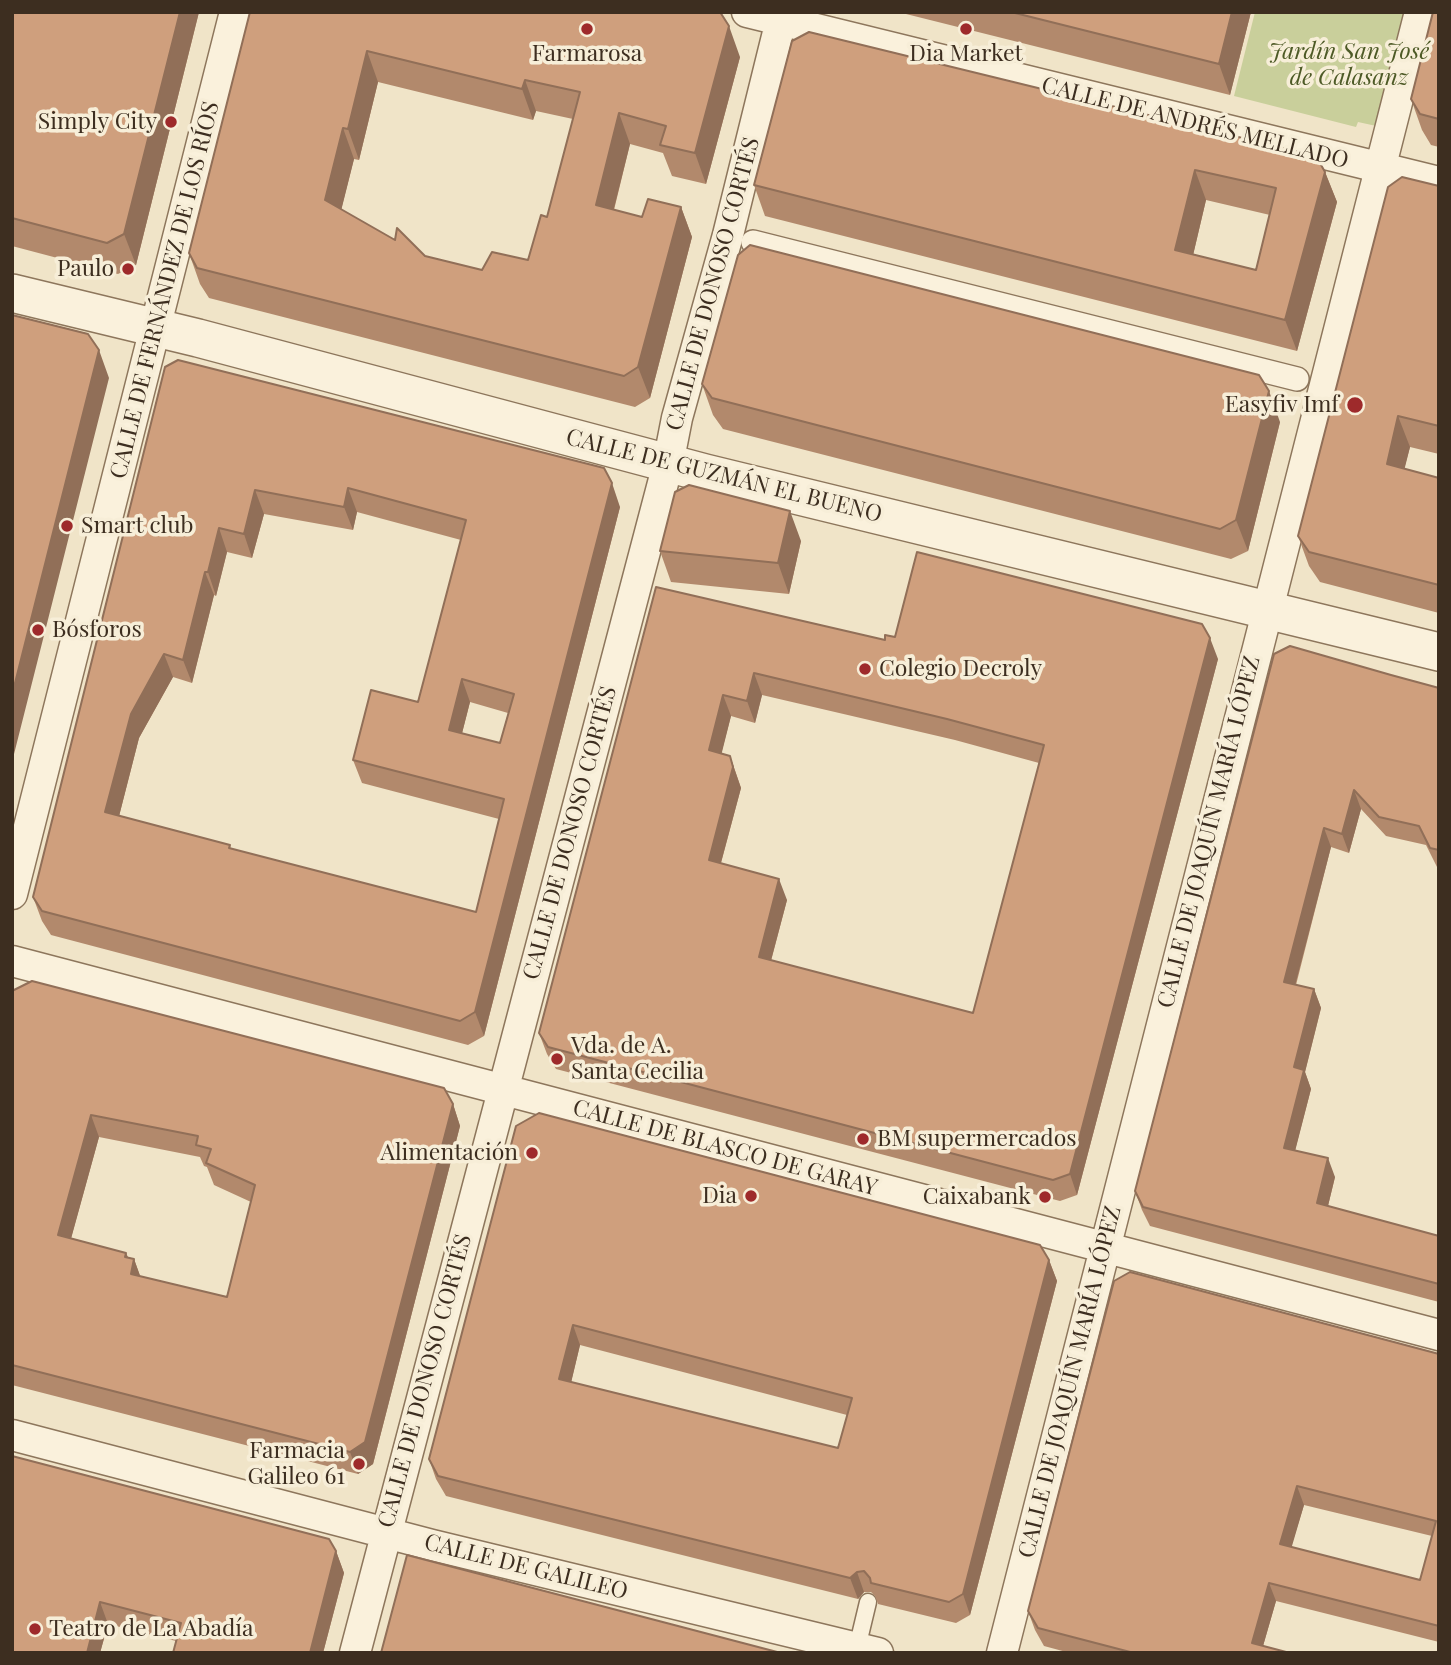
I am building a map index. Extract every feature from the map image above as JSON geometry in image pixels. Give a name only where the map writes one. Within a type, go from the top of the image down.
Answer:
[{"type":"street","name":"CALLE DE FERNÁNDEZ DE LOS RÍOS","points":[[12,894],[235,12]]},
{"type":"street","name":"CALLE DE ANDRÉS MELLADO","points":[[747,12],[782,17],[1439,182]]},
{"type":"street","name":"CALLE DE JOAQUÍN MARÍA LÓPEZ","points":[[1002,1653],[1103,1247],[1420,12]]},
{"type":"street","name":"CALLE DE DONOSO CORTÉS","points":[[355,1653],[668,464],[677,418],[728,236],[782,17]]},
{"type":"street","name":"CALLE DE DONOSO CORTÉS","points":[[753,242],[1297,379]]},
{"type":"street","name":"CALLE DE GUZMÁN EL BUENO","points":[[12,293],[156,327],[668,464],[1439,652]]},
{"type":"street","name":"CALLE DE BLASCO DE GARAY","points":[[12,961],[1439,1335]]},
{"type":"street","name":"CALLE DE GALILEO","points":[[12,1435],[386,1532],[867,1650]]},
{"type":"lane","points":[[867,1650],[868,1602]]},
{"type":"green space","name":"Jardín San José de Calasanz","points":[[1255,12],[1420,12],[1390,129],[1358,122],[1356,127],[1234,96]]},
{"type":"building","points":[[12,12],[180,12],[124,234],[107,243],[12,218]]},
{"type":"building","points":[[250,12],[720,12],[729,26],[695,153],[660,145],[666,126],[619,113],[596,205],[642,217],[648,199],[681,207],[638,367],[624,376],[197,268],[189,253]],"holes":[[[367,51],[522,89],[525,80],[580,92],[547,217],[541,215],[528,260],[492,252],[482,270],[425,256],[397,228],[395,240],[325,200],[343,128],[348,129]]]},
{"type":"building","points":[[1011,12],[1232,12],[1219,64]]},
{"type":"building","points":[[1433,12],[1439,12],[1439,119],[1420,114],[1411,99]]},
{"type":"building","points":[[809,32],[1316,156],[1325,172],[1285,320],[754,185],[792,41]],"holes":[[[1195,170],[1276,188],[1256,270],[1175,250]]]},
{"type":"building","points":[[1402,177],[1439,186],[1439,426],[1398,416],[1387,464],[1439,478],[1439,585],[1309,552],[1298,536],[1388,187]]},
{"type":"building","points":[[750,245],[1259,375],[1269,391],[1236,520],[1220,529],[712,398],[702,384],[738,255]]},
{"type":"building","points":[[12,315],[88,334],[99,350],[12,695]]},
{"type":"building","points":[[178,360],[604,468],[612,483],[475,1012],[460,1021],[42,911],[33,897],[165,367]],"holes":[[[348,488],[466,520],[418,702],[371,690],[353,760],[504,799],[476,912],[229,848],[230,845],[105,812],[131,714],[164,654],[183,660],[219,528],[244,534],[255,490],[344,507]],[[462,679],[514,694],[500,743],[449,730]]]},
{"type":"building","points":[[689,485],[790,511],[778,563],[660,551],[675,492]]},
{"type":"building","points":[[917,552],[1202,624],[1210,638],[1070,1174],[1053,1180],[548,1047],[539,1033],[656,587],[885,640],[885,635],[895,637]],"holes":[[[754,673],[1044,745],[973,1013],[759,957],[779,879],[709,860],[733,767],[730,756],[709,750],[723,695],[747,701]]]},
{"type":"building","points":[[1290,646],[1439,688],[1439,850],[1430,848],[1419,826],[1379,817],[1354,790],[1342,834],[1324,828],[1284,982],[1314,989],[1294,1067],[1304,1070],[1284,1148],[1328,1158],[1317,1203],[1439,1236],[1439,1284],[1143,1207],[1135,1191],[1274,654]]},
{"type":"building","points":[[32,981],[444,1088],[453,1104],[365,1442],[350,1452],[12,1365],[12,991]],"holes":[[[91,1115],[198,1136],[196,1145],[211,1149],[206,1163],[255,1185],[227,1297],[131,1274],[134,1259],[125,1257],[126,1253],[58,1235]]]},
{"type":"building","points":[[539,1113],[1040,1245],[1049,1260],[963,1594],[949,1602],[871,1583],[864,1571],[857,1572],[850,1578],[438,1476],[429,1459],[516,1126]],"holes":[[[573,1325],[852,1398],[838,1448],[559,1379]]]},
{"type":"building","points":[[1130,1272],[1439,1354],[1439,1626],[1269,1583],[1252,1643],[1290,1653],[1134,1653],[1038,1628],[1028,1611],[1114,1281]],"holes":[[[1297,1486],[1436,1521],[1420,1580],[1280,1544]]]},
{"type":"building","points":[[12,1456],[329,1539],[336,1551],[310,1653],[173,1653],[181,1623],[100,1602],[87,1653],[12,1653]]},
{"type":"building","points":[[407,1555],[781,1653],[381,1653]]},
{"type":"place","name":"Farmarosa","points":[[587,29]]},
{"type":"place","name":"Dia Market","points":[[966,29]]},
{"type":"place","name":"Simply City","points":[[171,122]]},
{"type":"place","name":"Paulo","points":[[128,269]]},
{"type":"place","name":"Easyfiv Imf","points":[[1355,405]]},
{"type":"place","name":"Smart club","points":[[67,526]]},
{"type":"place","name":"Bósforos","points":[[38,630]]},
{"type":"place","name":"Colegio Decroly","points":[[865,669]]},
{"type":"place","name":"Vda. de A. Santa Cecilia","points":[[557,1059]]},
{"type":"place","name":"BM supermercados","points":[[863,1139]]},
{"type":"place","name":"Alimentación","points":[[532,1153]]},
{"type":"place","name":"Dia","points":[[751,1196]]},
{"type":"place","name":"Caixabank","points":[[1045,1197]]},
{"type":"place","name":"Farmacia Galileo 61","points":[[359,1464]]},
{"type":"place","name":"Teatro de La Abadía","points":[[35,1629]]}]
